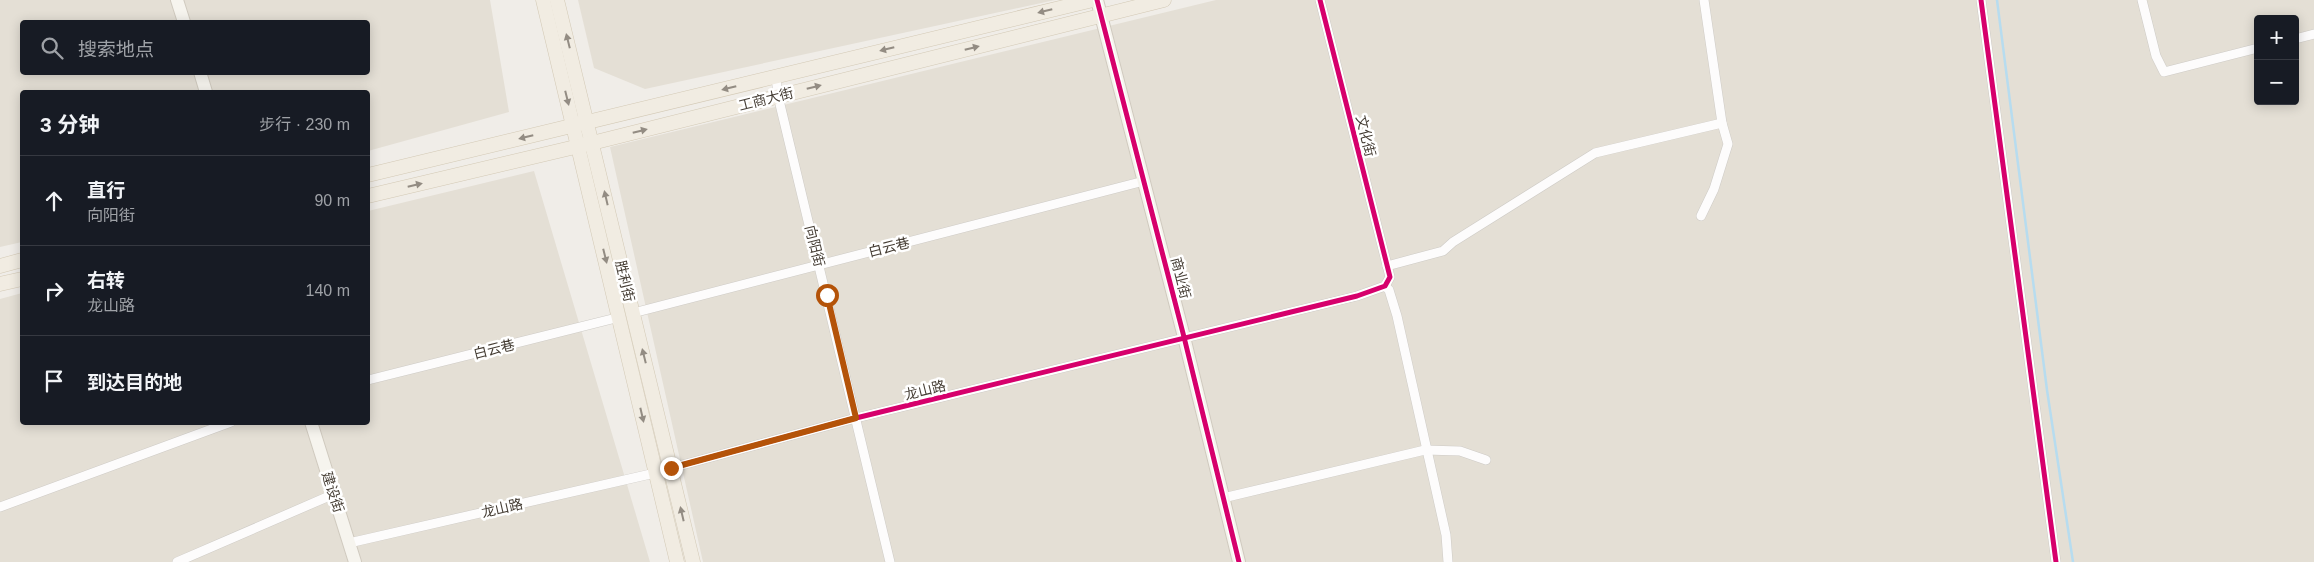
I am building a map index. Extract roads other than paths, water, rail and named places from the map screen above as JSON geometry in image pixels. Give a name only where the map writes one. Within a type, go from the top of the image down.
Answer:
[{"type":"main road","name":"胜利街","points":[[543,0],[578,146],[671,468],[693,562]]},
{"type":"main road","name":"胜利街","points":[[557,0],[588,122],[627,315],[655,473],[677,562]]},
{"type":"main road","name":"工商大街","points":[[370,175],[1093,0]]},
{"type":"main road","name":"工商大街","points":[[370,196],[592,143],[1164,0]]},
{"type":"main road","points":[[0,266],[20,261]]},
{"type":"main road","points":[[0,284],[20,279]]},
{"type":"street","points":[[177,0],[183,20]]},
{"type":"street","name":"商业街","points":[[1097,0],[1184,337],[1239,562]]},
{"type":"street","name":"文化街","points":[[1320,0],[1390,277],[1385,286]]},
{"type":"street","points":[[1701,216],[1714,188],[1728,144],[1722,124],[1704,0]]},
{"type":"street","points":[[1981,0],[2056,562]]},
{"type":"street","points":[[2142,0],[2156,56],[2164,72],[2254,49]]},
{"type":"street","points":[[2299,38],[2314,34]]},
{"type":"street","points":[[201,75],[205,90]]},
{"type":"street","name":"向阳街","points":[[776,76],[778,96],[890,562]]},
{"type":"street","points":[[1387,266],[1443,251],[1453,242],[1595,152],[1722,124]]},
{"type":"street","name":"白云巷","points":[[370,379],[1144,181]]},
{"type":"street","points":[[1385,286],[1389,290],[1397,316],[1425,450],[1446,536],[1448,562]]},
{"type":"street","name":"龙山路","points":[[671,468],[856,418],[1357,296],[1385,286]]},
{"type":"street","points":[[0,507],[223,425]]},
{"type":"street","name":"建设街","points":[[312,425],[356,562]]},
{"type":"street","points":[[1224,498],[1425,450],[1460,451],[1486,460]]},
{"type":"street","name":"龙山路","points":[[349,543],[655,473]]},
{"type":"street","points":[[176,562],[334,494]]},
{"type":"waterway","points":[[1997,0],[2047,390],[2073,562]]}]
